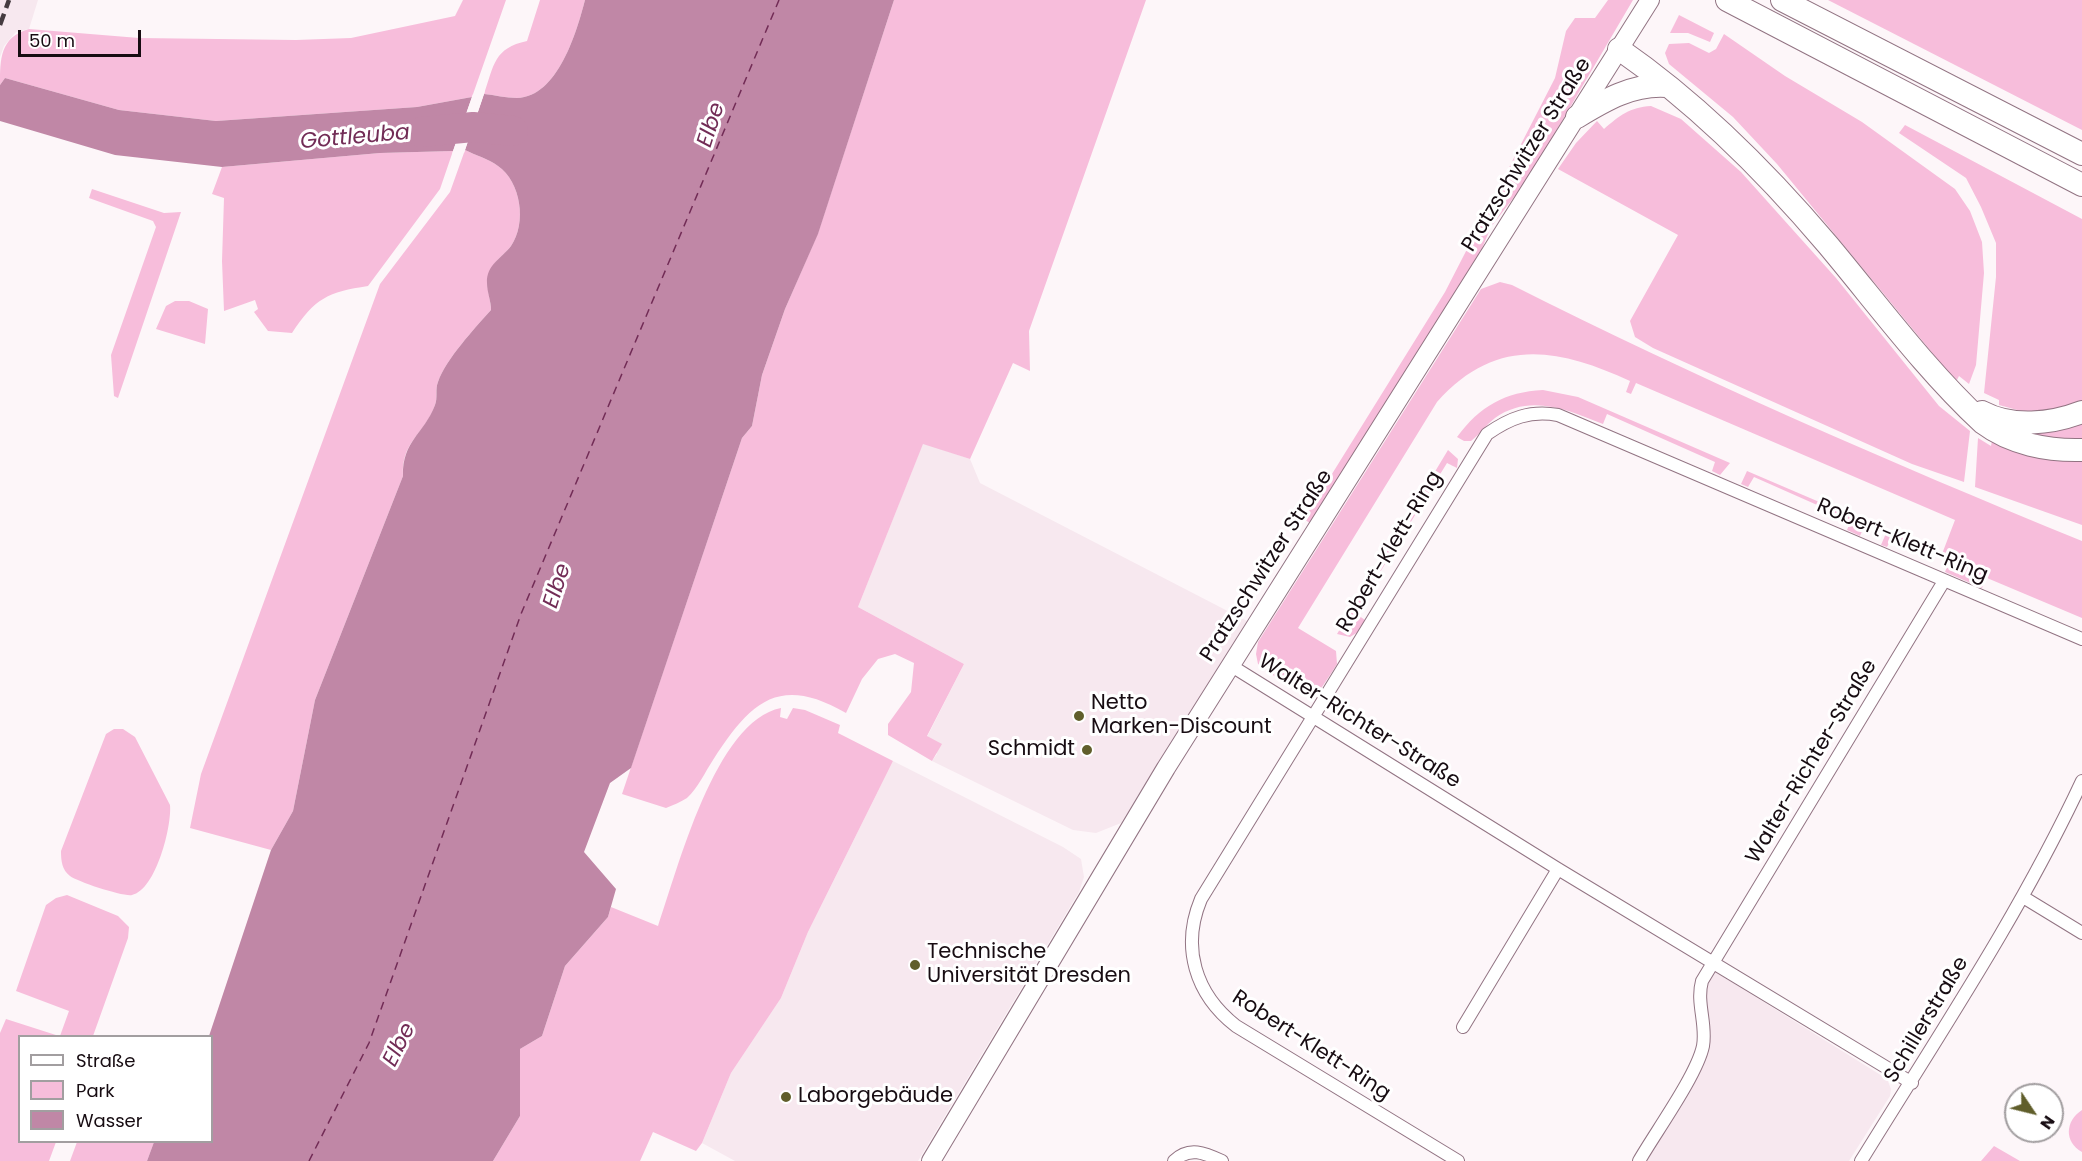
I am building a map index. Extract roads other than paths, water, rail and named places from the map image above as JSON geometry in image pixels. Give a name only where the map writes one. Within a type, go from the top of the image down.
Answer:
[{"type":"highway","points":[[1782,0],[2082,154]]},
{"type":"highway","points":[[1728,1],[2080,184]]},
{"type":"highway","points":[[1619,49],[1725,137],[1796,207],[1926,366],[1953,393],[1995,425],[2026,444],[2063,450],[2082,450]]},
{"type":"highway","points":[[1577,117],[1625,92],[1650,85],[1666,86]]},
{"type":"highway","points":[[1995,425],[2049,422],[2082,412]]},
{"type":"street","name":"Pratzschwitzer Straße","points":[[931,1161],[1111,857],[1650,0]]},
{"type":"street","name":"Robert-Klett-Ring","points":[[1458,1161],[1236,1026],[1210,1001],[1201,987],[1194,966],[1192,934],[1195,913],[1201,899],[1487,434],[1506,421],[1526,414],[1542,412],[1575,422],[2082,639]]},
{"type":"street","name":"Walter-Richter-Straße","points":[[1639,1161],[1699,1058],[1704,1034],[1700,990],[1713,963],[1944,581]]},
{"type":"street","name":"Walter-Richter-Straße","points":[[1230,665],[1558,869],[1912,1083]]},
{"type":"street","name":"Schillerstraße","points":[[1861,1161],[1912,1083],[2023,897],[2082,781]]},
{"type":"street","points":[[1463,1027],[1558,869]]},
{"type":"street","points":[[2023,897],[2082,933]]},
{"type":"street","points":[[1174,1161],[1180,1154],[1191,1151],[1208,1154],[1222,1161]]},
{"type":"water","name":"Elbe","points":[[585,0],[894,0],[818,234],[785,309],[762,375],[752,426],[742,438],[631,768],[610,783],[584,852],[616,889],[608,917],[565,966],[542,1036],[520,1049],[520,1116],[493,1161],[147,1161],[154,1143],[213,1143],[213,1035],[209,1035],[271,850],[293,811],[315,700],[403,476],[406,454],[435,405],[437,385],[447,364],[491,310],[487,283],[489,271],[516,237],[520,215],[519,203],[512,182],[506,173],[494,164],[465,150],[484,94],[517,98],[531,95],[544,87],[563,60],[577,28]]},
{"type":"water","points":[[5,78],[119,110],[216,121],[417,107],[472,97],[453,151],[380,153],[222,167],[115,155],[0,121],[0,85]]},
{"type":"waterway","name":"Gottleuba","points":[[421,132],[473,127],[513,131]]},
{"type":"railway","points":[[0,25],[9,0]]},
{"type":"place","name":"Netto Marken-Discount","points":[[1079,716]]},
{"type":"place","name":"Schmidt","points":[[1087,750]]},
{"type":"place","name":"Technische Universität Dresden","points":[[915,965]]},
{"type":"place","name":"Laborgebäude","points":[[786,1097]]}]
